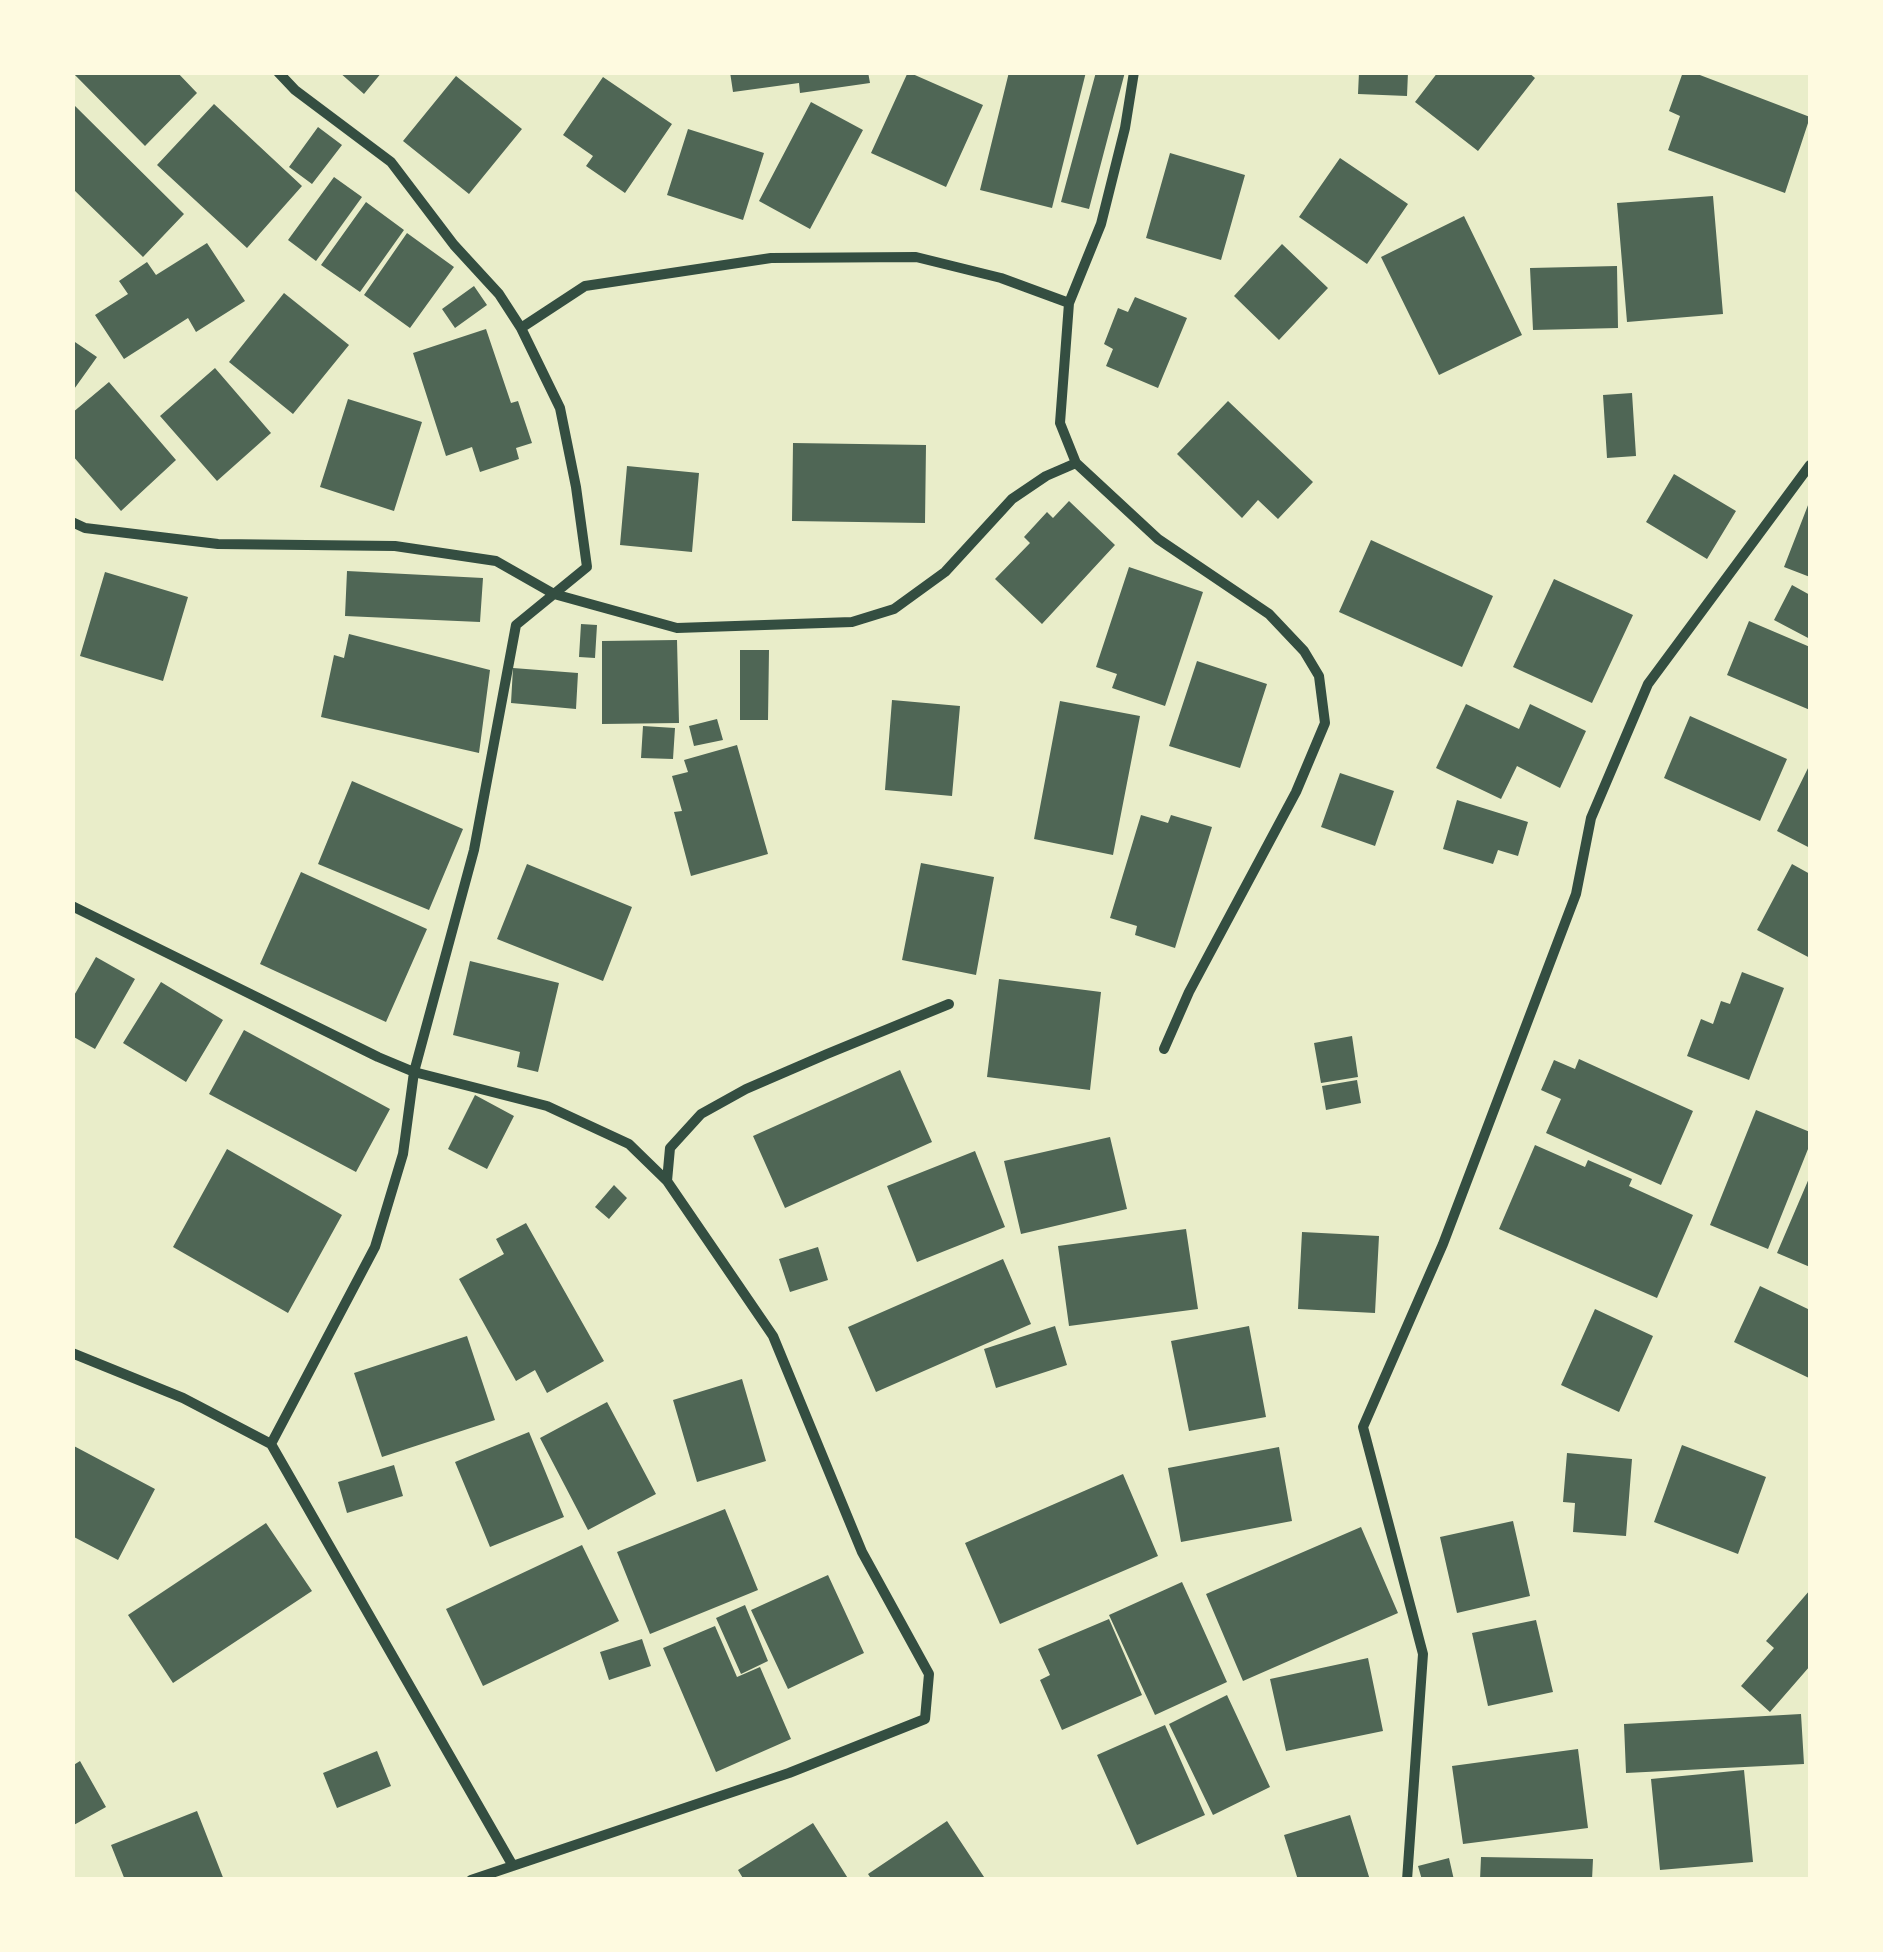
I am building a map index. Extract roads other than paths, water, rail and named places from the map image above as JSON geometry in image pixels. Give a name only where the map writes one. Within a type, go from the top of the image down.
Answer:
[{"type":"street","points":[[271,1444],[376,1248],[402,1154],[414,1072],[474,850],[516,625],[587,567],[560,408],[521,328],[499,294],[454,245],[391,162],[295,90],[278,72]]},
{"type":"street","points":[[1134,72],[1101,224],[1070,303],[1060,423],[1076,463],[1158,538],[1269,614],[1304,651],[1319,676],[1325,723],[1296,792],[1189,992],[1164,1049]]},
{"type":"street","points":[[521,328],[586,286],[772,258],[916,257],[1001,278],[1070,303]]},
{"type":"street","points":[[72,522],[86,528],[218,544],[396,546],[496,561],[554,594],[677,628],[852,622],[906,600],[945,572],[1012,499],[1046,476],[1076,463]]},
{"type":"street","points":[[1407,1880],[1423,1654],[1363,1426],[1457,1207],[1576,894],[1590,818],[1648,684],[1810,465]]},
{"type":"street","points":[[72,906],[414,1072],[547,1106],[629,1144],[667,1180],[773,1336],[862,1552],[928,1674],[926,1719],[789,1773],[472,1880]]},
{"type":"street","points":[[667,1180],[670,1148],[701,1114],[746,1089],[949,1004]]},
{"type":"street","points":[[72,1353],[183,1398],[271,1444],[513,1866]]}]
